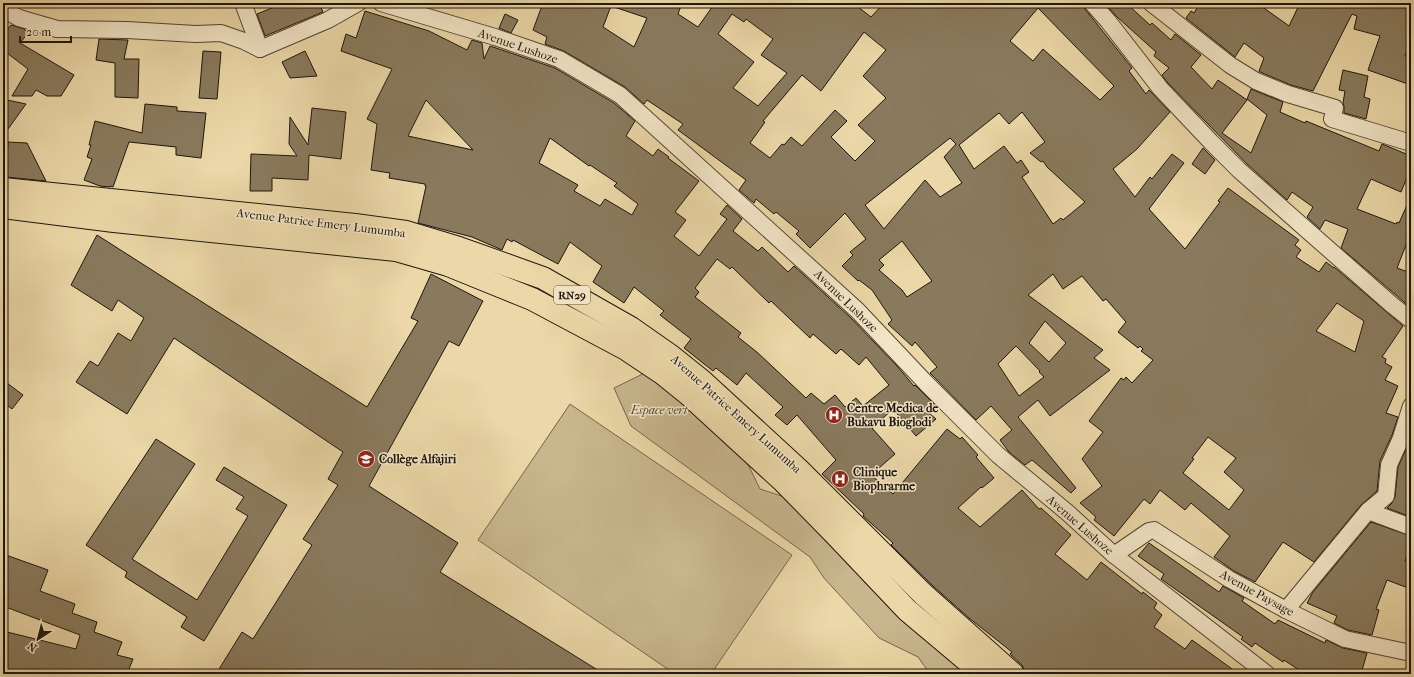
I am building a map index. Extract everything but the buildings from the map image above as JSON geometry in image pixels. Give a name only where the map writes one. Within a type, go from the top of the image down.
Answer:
[{"type":"main road","name":"Avenue Patrice Emery Lumumba","points":[[3,189],[355,225],[406,232],[459,248],[543,278],[631,328],[672,356],[701,380],[798,469],[923,594],[1013,674]]},
{"type":"main road","name":"Avenue Patrice Emery Lumumba","points":[[3,207],[114,221],[396,250],[448,265],[532,300],[626,349],[662,373],[688,394],[784,482],[836,534],[907,610],[983,674]]},
{"type":"main road","points":[[532,300],[543,278]]},
{"type":"main road","points":[[907,610],[923,594]]},
{"type":"street","points":[[243,3],[260,49]]},
{"type":"street","points":[[3,9],[19,18],[57,29],[127,30],[196,34],[221,33],[244,41],[260,49],[328,20],[358,3]]},
{"type":"street","name":"Avenue Lushoze","points":[[381,3],[526,47],[559,59],[620,96],[857,310],[926,383],[998,455],[1068,513],[1114,555],[1254,665],[1268,674]]},
{"type":"street","points":[[1092,3],[1108,21],[1160,88],[1215,147],[1308,231],[1411,320]]},
{"type":"street","points":[[1151,3],[1230,65],[1256,81],[1288,94],[1336,108],[1332,119],[1411,143]]},
{"type":"street","points":[[1286,610],[1368,511],[1386,496],[1389,465],[1401,438],[1411,406]]},
{"type":"street","points":[[1368,511],[1411,527]]},
{"type":"street","name":"Avenue Paysage","points":[[1114,555],[1149,531],[1154,530],[1229,579],[1286,610],[1345,639],[1411,653]]},
{"type":"green space","name":"Espace vert","points":[[655,368],[734,436],[760,489],[806,504],[983,674],[930,674],[918,657],[879,638],[824,578],[810,557],[631,426],[614,388]]},
{"type":"green space","points":[[570,404],[792,555],[711,674],[675,674],[478,540]]},
{"type":"place","name":"Centre Medica de Bukavu Bioglodi","points":[[834,415]]},
{"type":"place","name":"Collège Alfajiri","points":[[366,459]]},
{"type":"place","name":"Clinique Biophrarme","points":[[840,479]]}]
